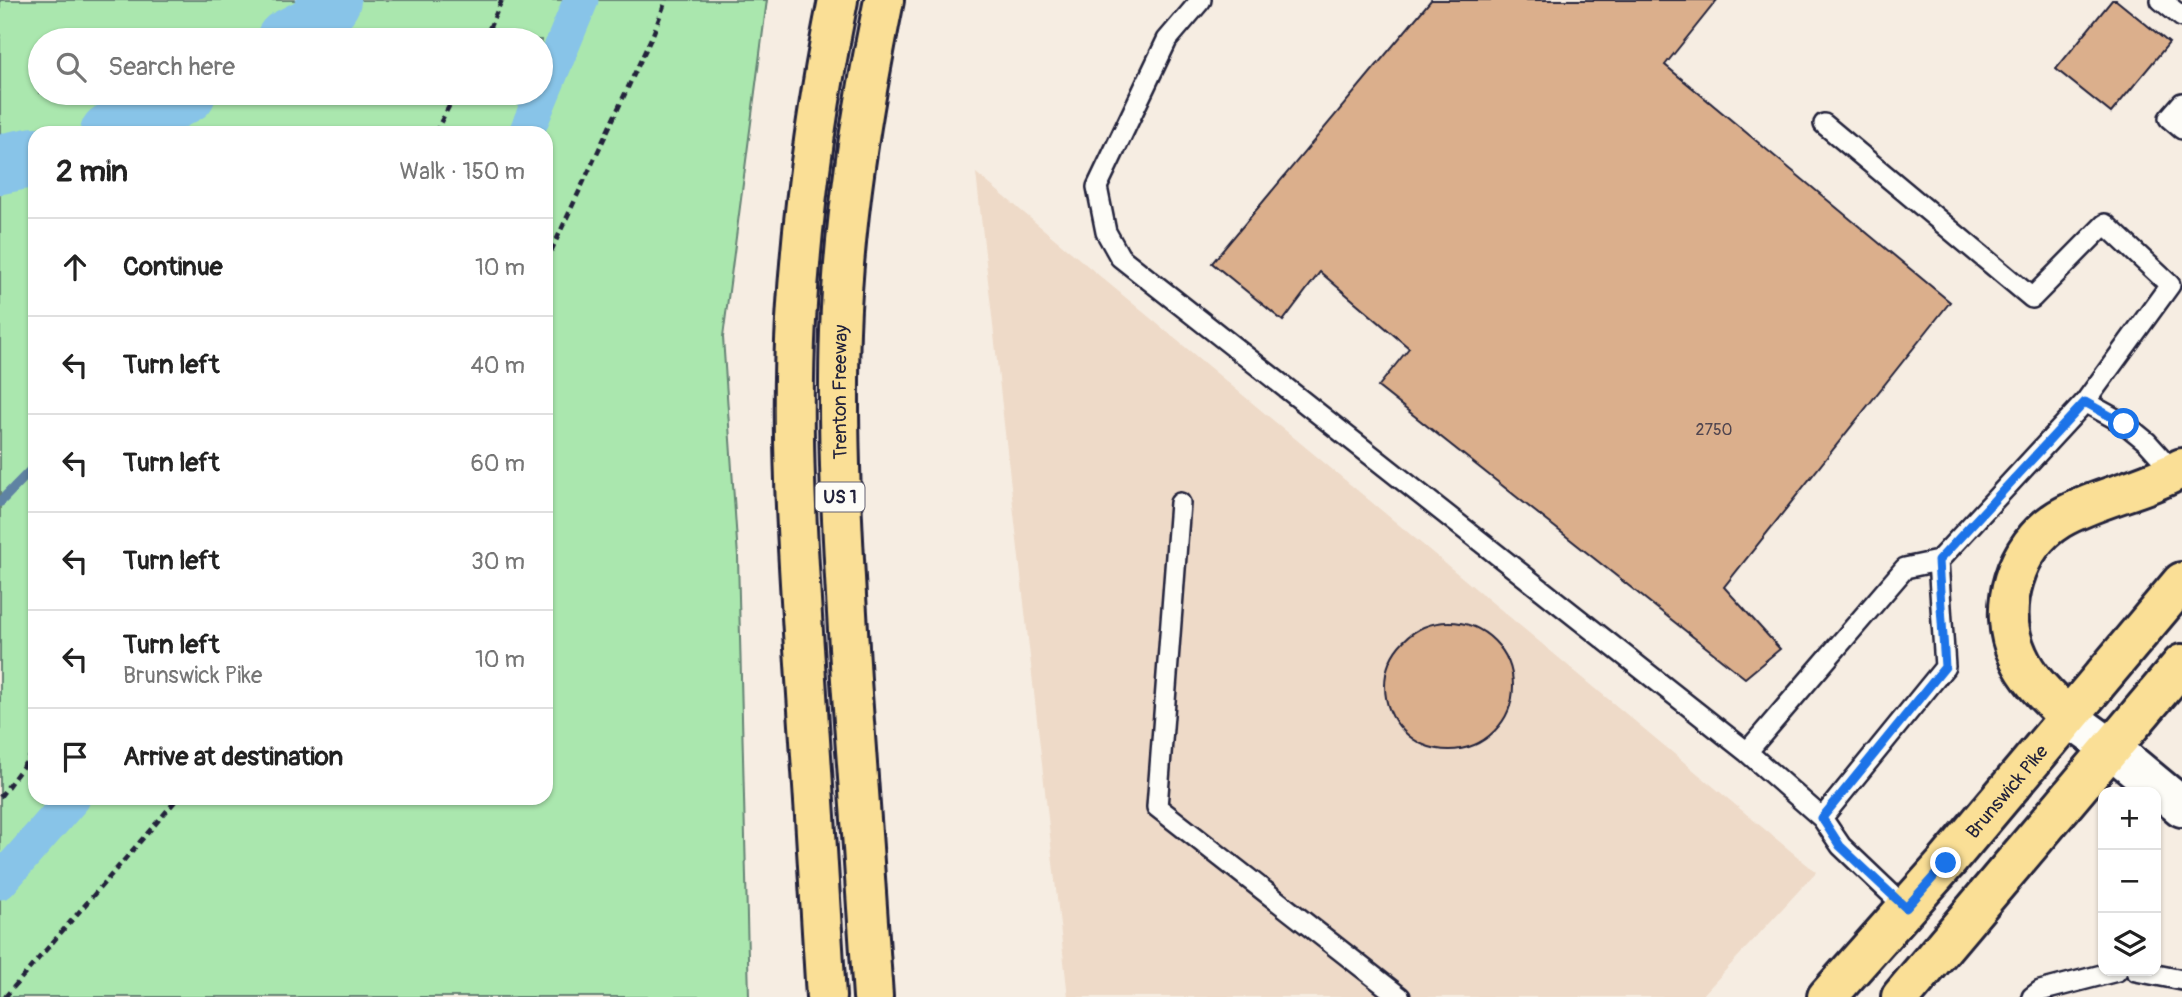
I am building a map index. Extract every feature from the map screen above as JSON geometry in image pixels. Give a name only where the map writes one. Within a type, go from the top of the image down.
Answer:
[{"type":"main road","name":"US 1","points":[[827,997],[797,528],[793,425],[796,320],[807,183],[822,79],[838,0]]},
{"type":"main road","name":"Trenton Freeway","points":[[873,997],[842,531],[838,430],[848,227],[866,92],[884,0]]},
{"type":"main road","points":[[2068,717],[2032,681],[2017,654],[2009,622],[2010,593],[2019,565],[2036,539],[2056,521],[2082,507],[2178,470]]},
{"type":"main road","name":"Brunswick Pike","points":[[1827,997],[1906,908],[2182,582]]},
{"type":"main road","points":[[1901,997],[2182,664]]},
{"type":"street","points":[[2068,717],[2182,807]]},
{"type":"lane","points":[[1201,0],[1167,40],[1097,187],[1106,232],[1120,257],[1747,752],[1822,818],[1840,846],[1906,908]]},
{"type":"lane","points":[[2161,0],[2182,17]]},
{"type":"lane","points":[[2182,103],[2169,118],[2182,129]]},
{"type":"lane","points":[[1747,752],[1905,568],[1938,561],[2085,402],[2170,285],[2105,224],[2032,298],[1824,124]]},
{"type":"lane","points":[[2085,402],[2124,424],[2178,470]]},
{"type":"lane","points":[[1180,503],[1157,807],[1400,997]]},
{"type":"lane","points":[[1822,818],[1945,667],[1938,561]]},
{"type":"lane","points":[[2032,997],[2040,991],[2098,976]]},
{"type":"lane","points":[[2161,976],[2182,980]]},
{"type":"path","points":[[489,28],[502,0]]},
{"type":"path","points":[[553,247],[654,32],[666,0]]},
{"type":"path","points":[[439,126],[450,105]]},
{"type":"path","points":[[0,797],[28,759]]},
{"type":"path","points":[[5,997],[172,805]]},
{"type":"shaded area","points":[[976,173],[1816,872],[1701,997],[1068,997]]},
{"type":"green space","points":[[0,0],[767,0],[723,337],[738,557],[749,997],[0,997]]},
{"type":"building","points":[[1431,0],[1717,0],[1665,65],[1950,302],[1724,587],[1780,649],[1745,678],[1378,387],[1409,348],[1320,272],[1283,321],[1212,263]]},
{"type":"building","points":[[2112,0],[2116,0],[2169,43],[2111,113],[2056,69]]},
{"type":"building","points":[[1449,622],[1474,627],[1494,641],[1508,661],[1513,686],[1508,711],[1494,731],[1474,745],[1449,750],[1424,745],[1404,731],[1390,711],[1385,686],[1390,661],[1404,641],[1424,627]]},
{"type":"waterway","points":[[309,28],[315,25],[331,0]]},
{"type":"waterway","points":[[553,68],[581,0]]},
{"type":"waterway","points":[[123,126],[163,105]]},
{"type":"waterway","points":[[529,126],[538,105]]},
{"type":"waterway","points":[[0,164],[28,158]]},
{"type":"waterway","points":[[0,502],[28,473]]},
{"type":"waterway","points":[[0,882],[67,805]]},
{"type":"route","points":[[1946,863],[1906,908],[1840,846],[1822,818],[1945,667],[1938,561],[2085,402],[2124,424]]}]
